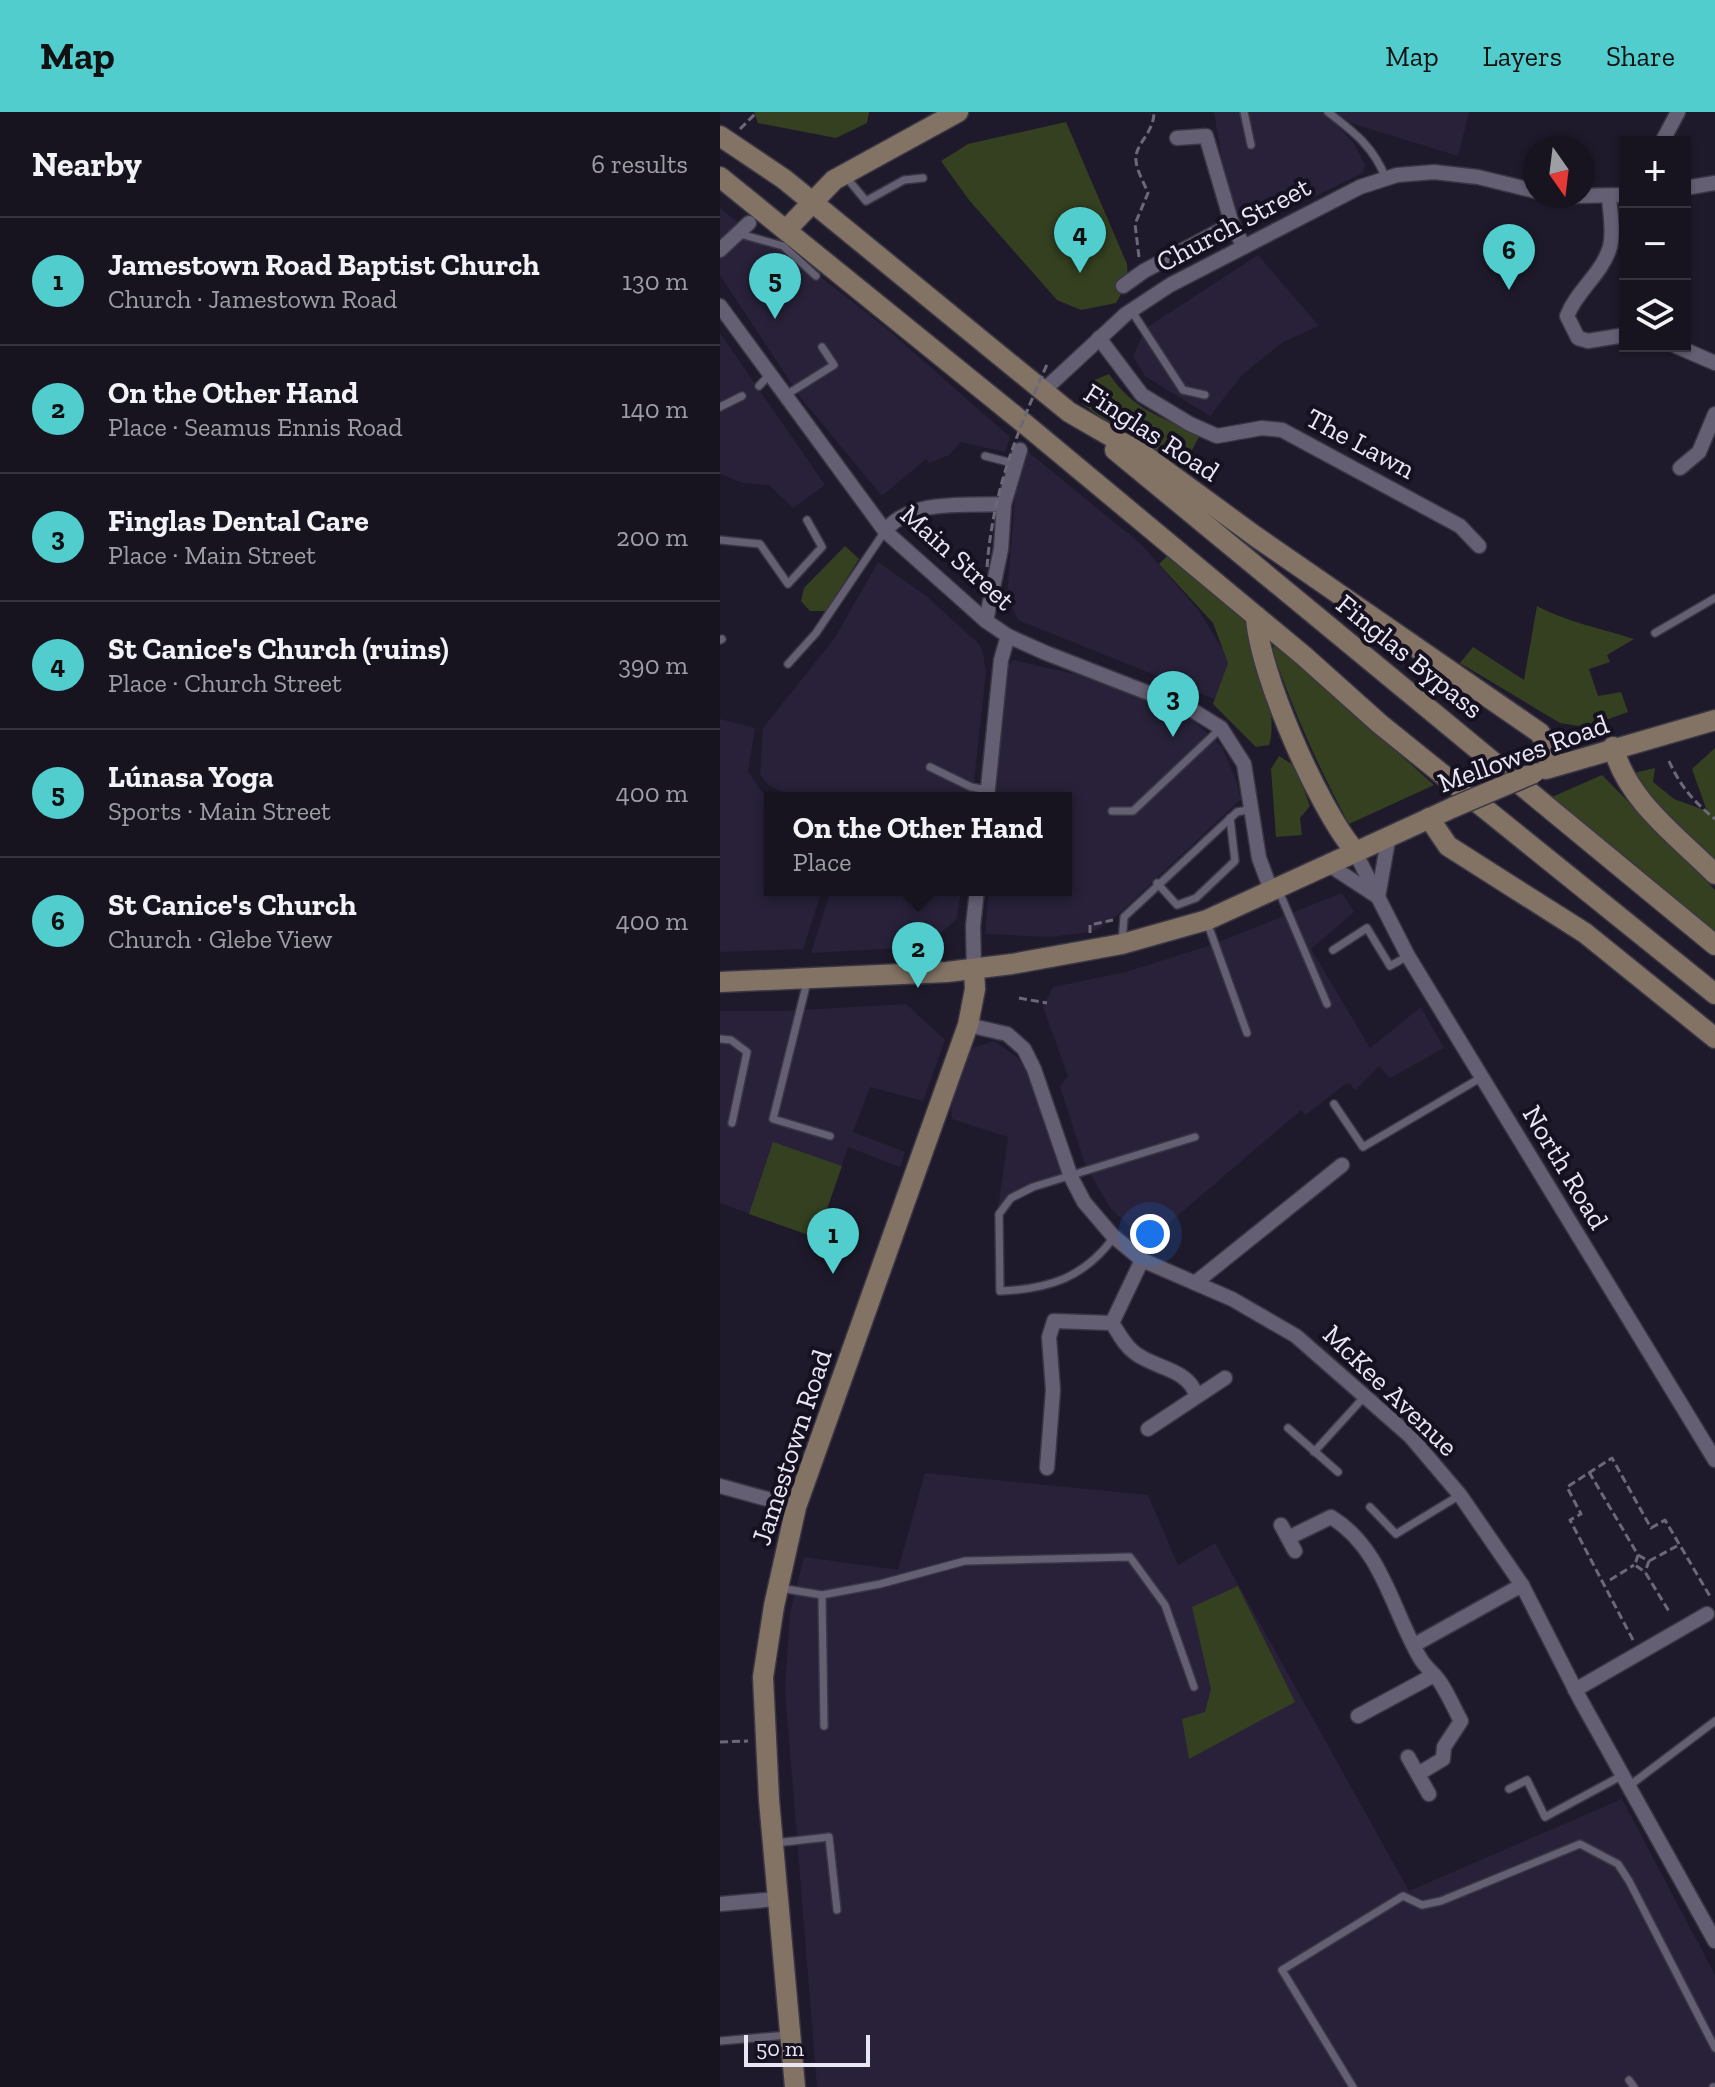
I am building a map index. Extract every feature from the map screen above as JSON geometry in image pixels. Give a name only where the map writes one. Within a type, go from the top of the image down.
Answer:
[{"type":"main road","points":[[787,229],[811,201],[845,175],[958,112]]},
{"type":"main road","name":"Finglas Road","points":[[729,133],[1069,412],[1147,457],[1267,545],[1540,733],[1557,764]]},
{"type":"main road","points":[[720,177],[1256,616],[1380,724],[1715,994]]},
{"type":"main road","name":"Finglas Bypass","points":[[1069,412],[1715,945]]},
{"type":"main road","points":[[1256,616],[1283,716],[1339,832],[1354,850]]},
{"type":"main road","name":"Mellowes Road","points":[[720,982],[808,980],[974,969],[1122,944],[1207,920],[1354,850],[1557,764],[1715,720]]},
{"type":"main road","points":[[1613,747],[1620,771],[1634,794],[1715,874]]},
{"type":"main road","points":[[1429,818],[1448,846],[1585,933],[1715,1038]]},
{"type":"main road","name":"Jamestown Road","points":[[795,2087],[772,1843],[763,1677],[796,1507],[968,1025],[975,989],[974,969]]},
{"type":"street","points":[[1665,136],[1678,112]]},
{"type":"street","points":[[1177,138],[1206,136],[1232,224],[1244,247]]},
{"type":"street","name":"Church Street","points":[[1043,391],[1131,310],[1170,285],[1360,187],[1386,179],[1434,172],[1478,177],[1523,188]]},
{"type":"street","points":[[1691,187],[1715,183]]},
{"type":"street","points":[[1595,197],[1619,196]]},
{"type":"street","points":[[1609,197],[1611,245],[1603,263],[1572,302],[1567,316],[1578,338],[1588,341],[1619,336]]},
{"type":"street","points":[[1123,286],[1144,271],[1232,224]]},
{"type":"street","name":"Main Street","points":[[720,306],[885,531],[986,621],[1008,636],[1192,710],[1221,728],[1244,764],[1259,858],[1274,888]]},
{"type":"street","name":"The Lawn","points":[[1099,338],[1142,395],[1190,424],[1217,436],[1262,428],[1282,430],[1460,526],[1479,546]]},
{"type":"street","points":[[1690,352],[1715,363]]},
{"type":"street","points":[[1680,468],[1699,452],[1715,414]]},
{"type":"street","points":[[986,621],[1001,549],[1004,504],[1018,457]]},
{"type":"street","points":[[885,531],[892,522],[913,510],[1004,504]]},
{"type":"street","points":[[987,792],[1001,660],[1008,636]]},
{"type":"street","points":[[1378,897],[1389,835]]},
{"type":"street","name":"North Road","points":[[1354,850],[1408,956],[1715,1460]]},
{"type":"street","name":"North Road","points":[[1326,863],[1378,897]]},
{"type":"street","name":"Jamestown Road","points":[[974,969],[976,896]]},
{"type":"street","name":"McKee Avenue","points":[[968,1025],[1007,1034],[1024,1049],[1034,1069],[1071,1177],[1084,1202],[1114,1237],[1142,1260],[1232,1299],[1296,1336],[1410,1436],[1460,1495],[1522,1585],[1575,1690],[1715,1941]]},
{"type":"street","points":[[1195,1283],[1342,1165]]},
{"type":"street","points":[[1112,1323],[1142,1260]]},
{"type":"street","points":[[1047,1468],[1053,1390],[1049,1337],[1054,1321],[1112,1323]]},
{"type":"street","points":[[1112,1323],[1136,1354],[1181,1374],[1192,1384],[1196,1394]]},
{"type":"street","points":[[1148,1429],[1196,1394],[1225,1378]]},
{"type":"street","points":[[720,1486],[796,1507]]},
{"type":"street","points":[[1288,1538],[1331,1517],[1353,1533],[1397,1604],[1414,1645],[1461,1721],[1444,1747],[1443,1759],[1418,1774]]},
{"type":"street","points":[[1414,1645],[1522,1585]]},
{"type":"street","points":[[1575,1690],[1710,1610]]},
{"type":"street","points":[[1358,1716],[1434,1675]]},
{"type":"street","points":[[1408,1757],[1429,1794]]},
{"type":"street","points":[[720,1904],[777,1899]]},
{"type":"lane","points":[[1244,112],[1251,145]]},
{"type":"lane","points":[[1328,112],[1378,157],[1386,179]]},
{"type":"lane","points":[[845,175],[866,201],[904,180],[923,178]]},
{"type":"lane","points":[[731,237],[783,246],[816,276]]},
{"type":"lane","points":[[1131,310],[1183,390],[1205,395]]},
{"type":"lane","points":[[786,396],[834,365],[822,347]]},
{"type":"lane","points":[[759,386],[770,374]]},
{"type":"lane","points":[[720,407],[742,396]]},
{"type":"lane","points":[[985,456],[1018,457]]},
{"type":"lane","points":[[720,540],[760,544],[788,584],[822,547],[807,520]]},
{"type":"lane","points":[[788,664],[816,633],[885,531]]},
{"type":"lane","points":[[1655,633],[1715,598]]},
{"type":"lane","points":[[1112,811],[1133,811],[1221,728]]},
{"type":"lane","points":[[930,767],[982,792]]},
{"type":"lane","points":[[1122,944],[1124,917],[1157,883],[1237,812],[1253,809]]},
{"type":"lane","points":[[1157,883],[1177,905],[1196,898],[1235,861],[1230,818]]},
{"type":"lane","points":[[1274,888],[1327,1004]]},
{"type":"lane","points":[[1207,920],[1247,1033]]},
{"type":"lane","points":[[1333,950],[1367,928],[1390,966],[1408,956]]},
{"type":"lane","points":[[808,980],[773,1119],[830,1136]]},
{"type":"lane","points":[[720,1039],[731,1040],[747,1052],[732,1123]]},
{"type":"lane","points":[[1334,1104],[1363,1147],[1482,1077]]},
{"type":"lane","points":[[1114,1237],[1098,1259],[1072,1275],[1039,1289],[1000,1291],[999,1214],[1011,1198],[1033,1187],[1195,1137]]},
{"type":"lane","points":[[1314,1452],[1365,1396]]},
{"type":"lane","points":[[1288,1428],[1338,1472]]},
{"type":"lane","points":[[1370,1507],[1396,1534],[1460,1495]]},
{"type":"lane","points":[[778,1588],[822,1595],[880,1584],[965,1561],[1130,1557],[1165,1605],[1194,1687]]},
{"type":"lane","points":[[822,1595],[824,1726]]},
{"type":"lane","points":[[1509,1789],[1527,1780],[1545,1817],[1626,1781],[1715,1721]]},
{"type":"lane","points":[[772,1843],[829,1837],[837,1910]]},
{"type":"lane","points":[[1353,2087],[1282,1970],[1403,1896],[1422,1905],[1441,1901],[1580,1844],[1618,1864],[1715,2048]]},
{"type":"lane","points":[[720,2041],[790,2035]]},
{"type":"path","points":[[729,133],[757,112]]},
{"type":"path","points":[[1144,271],[1137,249],[1135,224],[1148,193],[1136,160],[1137,149],[1154,124],[1154,112]]},
{"type":"path","points":[[987,567],[991,517],[1013,441],[1048,362]]},
{"type":"path","points":[[1669,761],[1678,782],[1715,819]]},
{"type":"path","points":[[1090,949],[1090,925],[1124,917]]},
{"type":"path","points":[[1019,998],[1047,1003]]},
{"type":"path","points":[[1640,1654],[1570,1520],[1581,1514],[1567,1487],[1589,1472],[1612,1458],[1651,1528],[1665,1520],[1710,1610]]},
{"type":"path","points":[[1589,1472],[1638,1555],[1649,1561]]},
{"type":"path","points":[[1645,1572],[1649,1561],[1677,1546]]},
{"type":"path","points":[[1610,1580],[1635,1565],[1638,1555]]},
{"type":"path","points":[[1635,1565],[1645,1572],[1670,1613]]},
{"type":"path","points":[[720,1742],[766,1741]]},
{"type":"shaded area","points":[[1214,112],[1324,112],[1353,142],[1365,164],[1363,173],[1310,199],[1238,222],[1223,167]]},
{"type":"shaded area","points":[[1336,112],[1469,112],[1458,156],[1351,123]]},
{"type":"shaded area","points":[[720,208],[760,240],[782,247],[886,328],[1010,437],[1005,452],[961,442],[949,455],[929,463],[926,459],[882,496],[801,398],[720,275]]},
{"type":"shaded area","points":[[1258,255],[1319,326],[1283,342],[1242,375],[1210,416],[1145,376],[1133,356],[1146,328]]},
{"type":"shaded area","points":[[720,333],[825,485],[793,508],[769,485],[743,483],[720,474]]},
{"type":"shaded area","points":[[1027,451],[1141,544],[1199,611],[1231,663],[1217,700],[1018,620],[1007,595],[1016,486]]},
{"type":"shaded area","points":[[878,562],[925,595],[980,645],[986,673],[973,792],[783,792],[768,785],[760,774],[763,728],[834,639]]},
{"type":"shaded area","points":[[1013,660],[1083,676],[1186,714],[1222,747],[1236,780],[1241,799],[1111,921],[1091,932],[1050,937],[985,934],[988,896],[1072,896],[1072,792],[995,792],[1005,669]]},
{"type":"shaded area","points":[[720,719],[755,728],[748,772],[764,793],[764,896],[820,896],[803,949],[720,952]]},
{"type":"shaded area","points":[[1342,893],[1354,912],[1311,949],[1370,1048],[1421,1007],[1444,1048],[1390,1078],[1379,1066],[1355,1090],[1349,1083],[1306,1115],[1301,1110],[1147,1242],[1110,1208],[1085,1164],[1060,1087],[1068,1076],[1043,1007],[1053,987],[1126,972],[1208,946]]},
{"type":"shaded area","points":[[829,896],[960,896],[957,919],[923,947],[811,953]]},
{"type":"shaded area","points":[[906,1004],[945,1040],[923,1101],[870,1087],[853,1132],[905,1152],[900,1167],[848,1147],[817,1238],[720,1203],[720,1011]]},
{"type":"shaded area","points":[[994,1041],[1017,1057],[1027,1072],[1060,1167],[1059,1182],[1029,1190],[1010,1203],[1005,1214],[998,1209],[1008,1137],[952,1119],[951,1102],[970,1049]]},
{"type":"shaded area","points":[[925,1473],[1148,1495],[1178,1565],[1215,1543],[1409,1891],[1622,1799],[1715,1975],[1715,2087],[817,2087],[785,1690],[790,1613],[804,1557],[898,1570]]},
{"type":"green space","points":[[754,112],[869,112],[867,123],[836,138],[758,123]]},
{"type":"green space","points":[[1066,122],[1127,264],[1128,282],[1116,303],[1081,310],[1057,300],[969,200],[941,161],[968,144]]},
{"type":"green space","points":[[1109,374],[1138,404],[1201,433],[1182,469],[1167,466],[1081,403],[1090,382]]},
{"type":"green space","points":[[845,546],[859,559],[826,611],[810,611],[801,601],[804,588]]},
{"type":"green space","points":[[1168,555],[1245,619],[1256,645],[1269,700],[1269,745],[1256,747],[1213,704],[1228,663],[1213,623],[1159,564]]},
{"type":"green space","points":[[1537,606],[1634,639],[1607,655],[1610,662],[1589,669],[1598,696],[1621,692],[1628,712],[1586,727],[1560,723],[1460,663],[1473,647],[1524,680]]},
{"type":"green space","points":[[1276,644],[1434,785],[1349,824],[1297,716],[1272,649]]},
{"type":"green space","points":[[1715,748],[1715,861],[1645,796],[1634,773],[1655,768],[1653,782],[1674,799],[1707,811],[1692,769]]},
{"type":"green space","points":[[1279,756],[1295,766],[1310,806],[1300,818],[1302,835],[1276,837],[1271,769]]},
{"type":"green space","points":[[1602,775],[1715,890],[1715,936],[1552,797]]},
{"type":"green space","points":[[773,1142],[842,1166],[817,1238],[749,1214]]},
{"type":"green space","points":[[1238,1586],[1295,1702],[1189,1759],[1182,1719],[1205,1712],[1211,1689],[1192,1607]]},
{"type":"place","name":"St Canice's Church (ruins)","points":[[1080,273]]},
{"type":"place","name":"St Canice's Church","points":[[1509,290]]},
{"type":"place","name":"Lúnasa Yoga","points":[[775,319]]},
{"type":"place","name":"Finglas Dental Care","points":[[1173,737]]},
{"type":"place","name":"On the Other Hand","points":[[918,988]]},
{"type":"place","name":"Jamestown Road Baptist Church","points":[[833,1274]]}]
